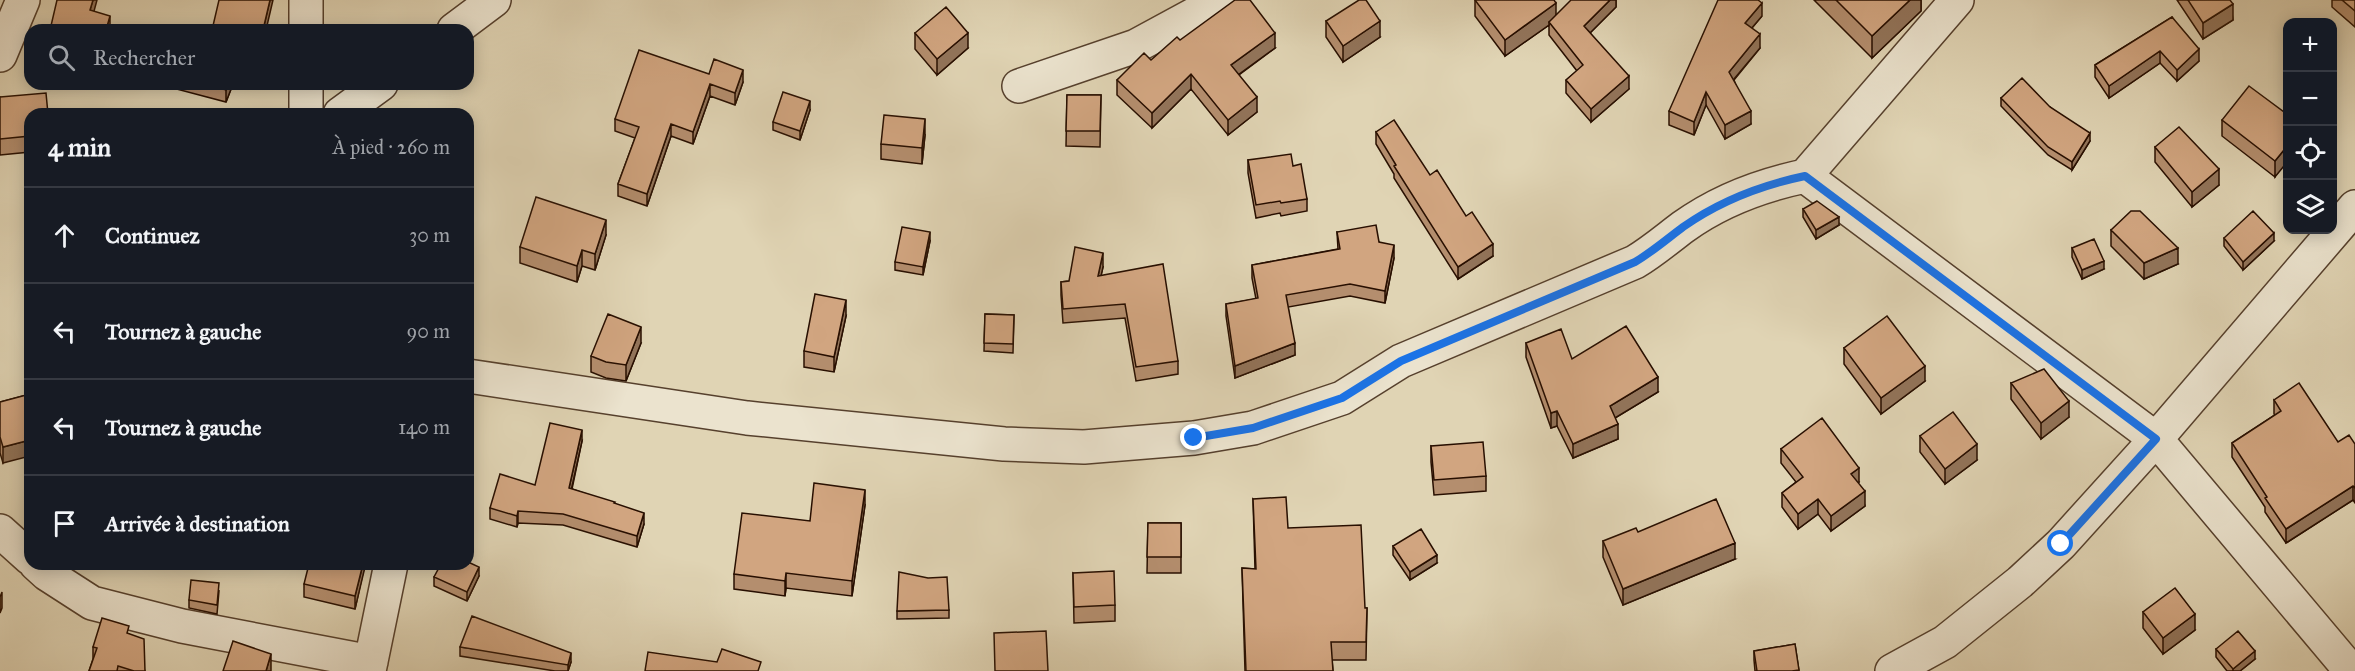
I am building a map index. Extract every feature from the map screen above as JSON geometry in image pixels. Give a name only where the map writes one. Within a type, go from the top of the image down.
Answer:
[{"type":"street","points":[[0,55],[23,0]]},
{"type":"street","points":[[306,0],[306,24]]},
{"type":"street","points":[[462,24],[494,0]]},
{"type":"street","points":[[1019,86],[1136,46],[1221,0]]},
{"type":"street","points":[[474,377],[747,418],[1004,444],[1083,447],[1194,438],[1253,428],[1342,398],[1401,361],[1635,262],[1657,249],[1683,227],[1728,200],[1782,181],[1805,176],[1957,0]]},
{"type":"street","points":[[306,90],[306,108]]},
{"type":"street","points":[[348,108],[373,90]]},
{"type":"street","points":[[1805,176],[2156,439],[2351,671]]},
{"type":"street","points":[[1892,671],[1945,642],[2020,582],[2061,544],[2156,439],[2355,207]]},
{"type":"street","points":[[0,531],[24,553]]},
{"type":"street","points":[[43,570],[92,603],[182,626],[370,667],[390,570]]},
{"type":"building","points":[[57,0],[93,0],[90,10],[110,16],[108,24],[51,24]]},
{"type":"building","points":[[219,0],[270,0],[264,24],[213,24]]},
{"type":"building","points":[[1235,0],[1250,0],[1275,33],[1231,65],[1257,97],[1228,120],[1191,74],[1152,113],[1117,80],[1144,53],[1151,60],[1177,37],[1180,40]]},
{"type":"building","points":[[1359,0],[1366,0],[1380,21],[1343,46],[1326,21]]},
{"type":"building","points":[[1475,0],[1554,0],[1556,3],[1505,40]]},
{"type":"building","points":[[1571,0],[1610,0],[1584,26],[1629,76],[1591,109],[1566,80],[1583,65],[1549,22]]},
{"type":"building","points":[[1718,0],[1758,0],[1762,3],[1745,23],[1760,34],[1729,72],[1751,111],[1725,125],[1706,92],[1694,122],[1669,111]]},
{"type":"building","points":[[1836,0],[1910,0],[1872,36]]},
{"type":"building","points":[[2188,0],[2230,0],[2233,4],[2203,23]]},
{"type":"building","points":[[2342,0],[2355,0],[2355,11]]},
{"type":"building","points":[[946,7],[968,33],[937,59],[915,33]]},
{"type":"building","points":[[2172,17],[2199,49],[2177,70],[2160,51],[2109,86],[2095,65]]},
{"type":"building","points":[[639,50],[709,74],[714,59],[743,70],[735,93],[710,84],[693,132],[671,124],[647,194],[618,184],[639,127],[615,119]]},
{"type":"building","points":[[2022,78],[2050,107],[2090,133],[2072,162],[2048,147],[2001,98]]},
{"type":"building","points":[[2249,86],[2283,111],[2283,151],[2275,161],[2222,120]]},
{"type":"building","points":[[783,92],[810,101],[800,131],[773,122]]},
{"type":"building","points":[[46,93],[47,108],[24,108],[24,137],[0,139],[0,97]]},
{"type":"building","points":[[1067,95],[1101,95],[1100,131],[1066,131]]},
{"type":"building","points":[[884,115],[925,119],[922,148],[881,144]]},
{"type":"building","points":[[1394,120],[1430,175],[1437,170],[1466,216],[1472,212],[1493,244],[1458,267],[1394,166],[1396,165],[1376,132]]},
{"type":"building","points":[[2179,127],[2219,169],[2192,192],[2155,147]]},
{"type":"building","points":[[1291,154],[1293,166],[1301,164],[1307,199],[1256,205],[1248,160]]},
{"type":"building","points":[[536,197],[606,220],[595,254],[582,250],[577,266],[520,247]]},
{"type":"building","points":[[1817,201],[1839,217],[1816,230],[1803,209]]},
{"type":"building","points":[[2131,211],[2140,211],[2178,248],[2144,263],[2111,230]]},
{"type":"building","points":[[2253,211],[2274,233],[2243,262],[2224,238]]},
{"type":"building","points":[[1376,225],[1379,242],[1394,245],[1385,291],[1350,284],[1286,295],[1295,343],[1235,366],[1226,304],[1258,298],[1252,265],[1340,249],[1337,232]]},
{"type":"building","points":[[902,227],[930,232],[923,267],[895,262]]},
{"type":"building","points":[[2094,239],[2104,261],[2082,270],[2072,248]]},
{"type":"building","points":[[1075,247],[1103,253],[1098,276],[1163,264],[1178,361],[1136,367],[1125,304],[1063,309],[1061,282],[1069,281]]},
{"type":"building","points":[[815,294],[846,300],[834,357],[804,351]]},
{"type":"building","points":[[608,314],[641,327],[626,365],[606,362],[591,356]]},
{"type":"building","points":[[985,314],[1014,315],[1013,344],[984,343]]},
{"type":"building","points":[[1887,316],[1925,366],[1881,398],[1844,348]]},
{"type":"building","points":[[1626,326],[1658,377],[1610,406],[1618,424],[1573,444],[1557,411],[1551,413],[1526,343],[1561,329],[1572,359]]},
{"type":"building","points":[[2044,369],[2069,401],[2041,423],[2011,383]]},
{"type":"building","points":[[2299,383],[2338,442],[2349,435],[2355,444],[2355,488],[2353,486],[2286,529],[2232,443],[2281,411],[2274,400]]},
{"type":"building","points":[[24,396],[24,442],[3,447],[0,437],[0,402]]},
{"type":"building","points":[[1953,412],[1977,444],[1945,469],[1920,436]]},
{"type":"building","points":[[1822,418],[1859,468],[1851,474],[1865,491],[1831,516],[1818,499],[1798,514],[1782,493],[1803,477],[1781,449]]},
{"type":"building","points":[[550,423],[582,430],[569,488],[644,513],[637,536],[563,514],[518,511],[517,516],[490,508],[500,474],[535,485]]},
{"type":"building","points":[[1483,442],[1486,476],[1434,480],[1431,446]]},
{"type":"building","points":[[814,483],[865,490],[852,581],[786,573],[785,581],[734,574],[742,513],[810,521]]},
{"type":"building","points":[[1286,497],[1288,528],[1361,525],[1365,608],[1367,608],[1366,642],[1331,642],[1333,671],[1246,671],[1242,568],[1256,569],[1253,499]]},
{"type":"building","points":[[1716,499],[1735,543],[1623,589],[1603,541],[1636,528],[1638,532]]},
{"type":"building","points":[[1148,523],[1181,523],[1181,557],[1147,557]]},
{"type":"building","points":[[1421,529],[1437,555],[1410,572],[1393,546]]},
{"type":"building","points":[[474,565],[479,567],[467,592],[434,577],[438,570],[474,570]]},
{"type":"building","points":[[308,570],[362,570],[355,596],[304,584]]},
{"type":"building","points":[[1114,571],[1115,605],[1074,607],[1073,573]]},
{"type":"building","points":[[899,572],[928,578],[947,577],[949,610],[897,611]]},
{"type":"building","points":[[191,580],[219,583],[217,605],[189,600]]},
{"type":"building","points":[[2175,588],[2195,614],[2163,638],[2143,612]]},
{"type":"building","points":[[472,616],[571,653],[568,665],[460,647]]},
{"type":"building","points":[[102,618],[129,626],[127,633],[144,639],[145,671],[134,671],[118,666],[117,671],[89,671],[97,648],[93,647]]},
{"type":"building","points":[[1046,631],[1048,671],[995,671],[994,633]]},
{"type":"building","points":[[2238,631],[2255,651],[2233,669],[2216,649]]},
{"type":"building","points":[[233,641],[271,654],[266,671],[223,671]]},
{"type":"building","points":[[1795,644],[1799,670],[1757,671],[1754,651]]},
{"type":"building","points":[[722,649],[761,662],[758,671],[645,671],[648,652],[717,662]]},
{"type":"route","points":[[1194,438],[1253,428],[1342,398],[1401,361],[1635,262],[1657,249],[1683,227],[1728,200],[1782,181],[1805,176],[2156,439],[2061,544]]}]
